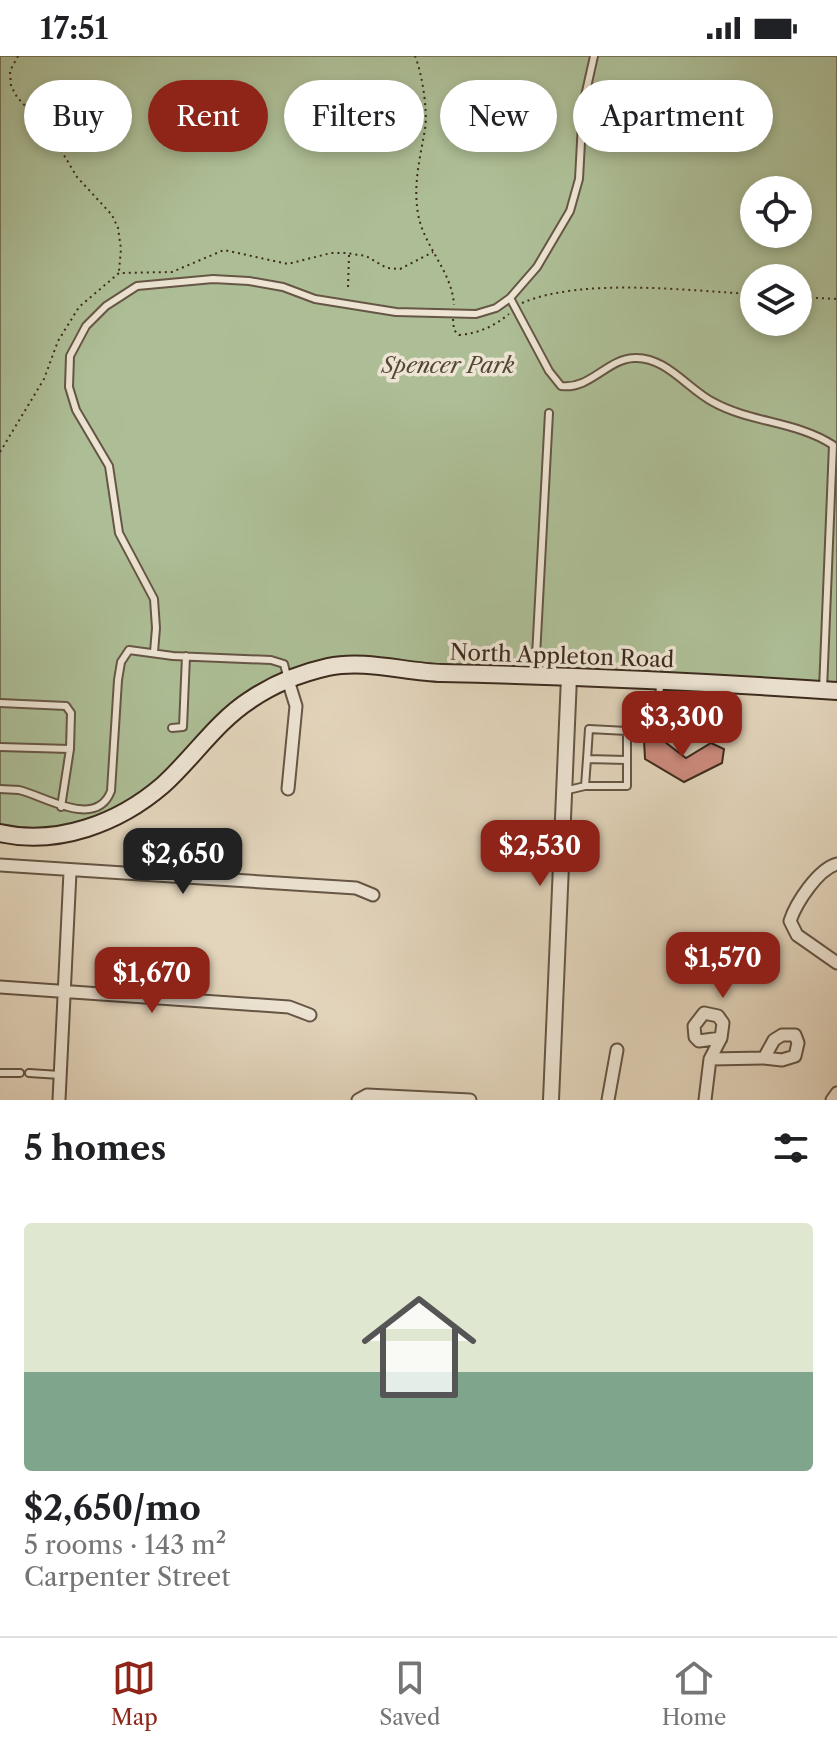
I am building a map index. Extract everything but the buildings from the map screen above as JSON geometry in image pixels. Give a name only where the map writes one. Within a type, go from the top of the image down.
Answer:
[{"type":"main road","name":"North Appleton Road","points":[[0,833],[46,837],[83,830],[121,814],[162,785],[221,724],[249,700],[288,680],[329,666],[361,664],[425,672],[830,690]]},
{"type":"street","points":[[551,1100],[569,677]]},
{"type":"street","points":[[288,680],[296,706],[288,789]]},
{"type":"street","points":[[837,864],[825,868],[790,921],[797,935],[837,963]]},
{"type":"street","points":[[0,865],[70,872],[356,888],[373,895]]},
{"type":"street","points":[[59,1100],[70,872]]},
{"type":"street","points":[[0,987],[289,1007],[310,1015]]},
{"type":"street","points":[[705,1100],[710,1059],[721,1038]]},
{"type":"street","points":[[608,1100],[617,1050]]},
{"type":"street","points":[[710,1059],[764,1058]]},
{"type":"street","points":[[832,1100],[837,1093]]},
{"type":"street","points":[[358,1100],[367,1095],[470,1100]]},
{"type":"lane","points":[[154,652],[157,618],[154,599],[119,533],[109,466],[76,410],[69,387],[70,356],[86,326],[106,306],[137,286],[213,279],[283,287],[315,299],[396,312],[486,312],[510,298],[537,267],[570,211],[579,179],[583,105],[594,56]]},
{"type":"lane","points":[[510,298],[549,371],[561,386],[570,387],[585,382],[622,360],[644,358],[659,364],[709,400],[736,414],[796,426],[833,445],[830,690]]},
{"type":"lane","points":[[535,675],[549,413]]},
{"type":"lane","points":[[0,789],[20,790],[61,807],[98,808],[107,800],[111,791],[118,680],[121,662],[129,650],[271,660],[284,664],[288,680]]},
{"type":"lane","points":[[172,728],[183,727],[186,656]]},
{"type":"lane","points":[[659,706],[640,704],[639,718],[645,730],[654,728],[659,719],[660,681]]},
{"type":"lane","points":[[0,703],[66,706],[71,713],[70,749],[61,807]]},
{"type":"lane","points":[[564,791],[585,786],[627,786],[627,731],[639,718]]},
{"type":"lane","points":[[585,786],[589,729],[627,731]]},
{"type":"lane","points":[[0,747],[70,749]]},
{"type":"lane","points":[[587,759],[626,760]]},
{"type":"lane","points":[[0,1073],[20,1073]]},
{"type":"lane","points":[[29,1073],[60,1075]]},
{"type":"path","points":[[18,56],[10,71],[11,86],[17,97],[52,135],[77,177],[112,215],[120,239],[119,273]]},
{"type":"path","points":[[415,56],[425,117],[417,174],[418,214],[424,234],[453,292],[452,323],[459,335],[474,334],[494,326],[515,306],[552,293],[593,290],[740,294]]},
{"type":"path","points":[[0,452],[44,379],[58,341],[79,307],[119,273],[172,272],[224,250],[288,264],[331,253],[349,253],[366,256],[387,268],[400,269],[434,252]]},
{"type":"path","points":[[348,287],[349,253]]},
{"type":"path","points":[[812,298],[837,299]]},
{"type":"green space","name":"Spencer Park","points":[[0,56],[837,56],[837,692],[361,664],[288,680],[157,781],[121,814],[83,830],[0,833]]}]
